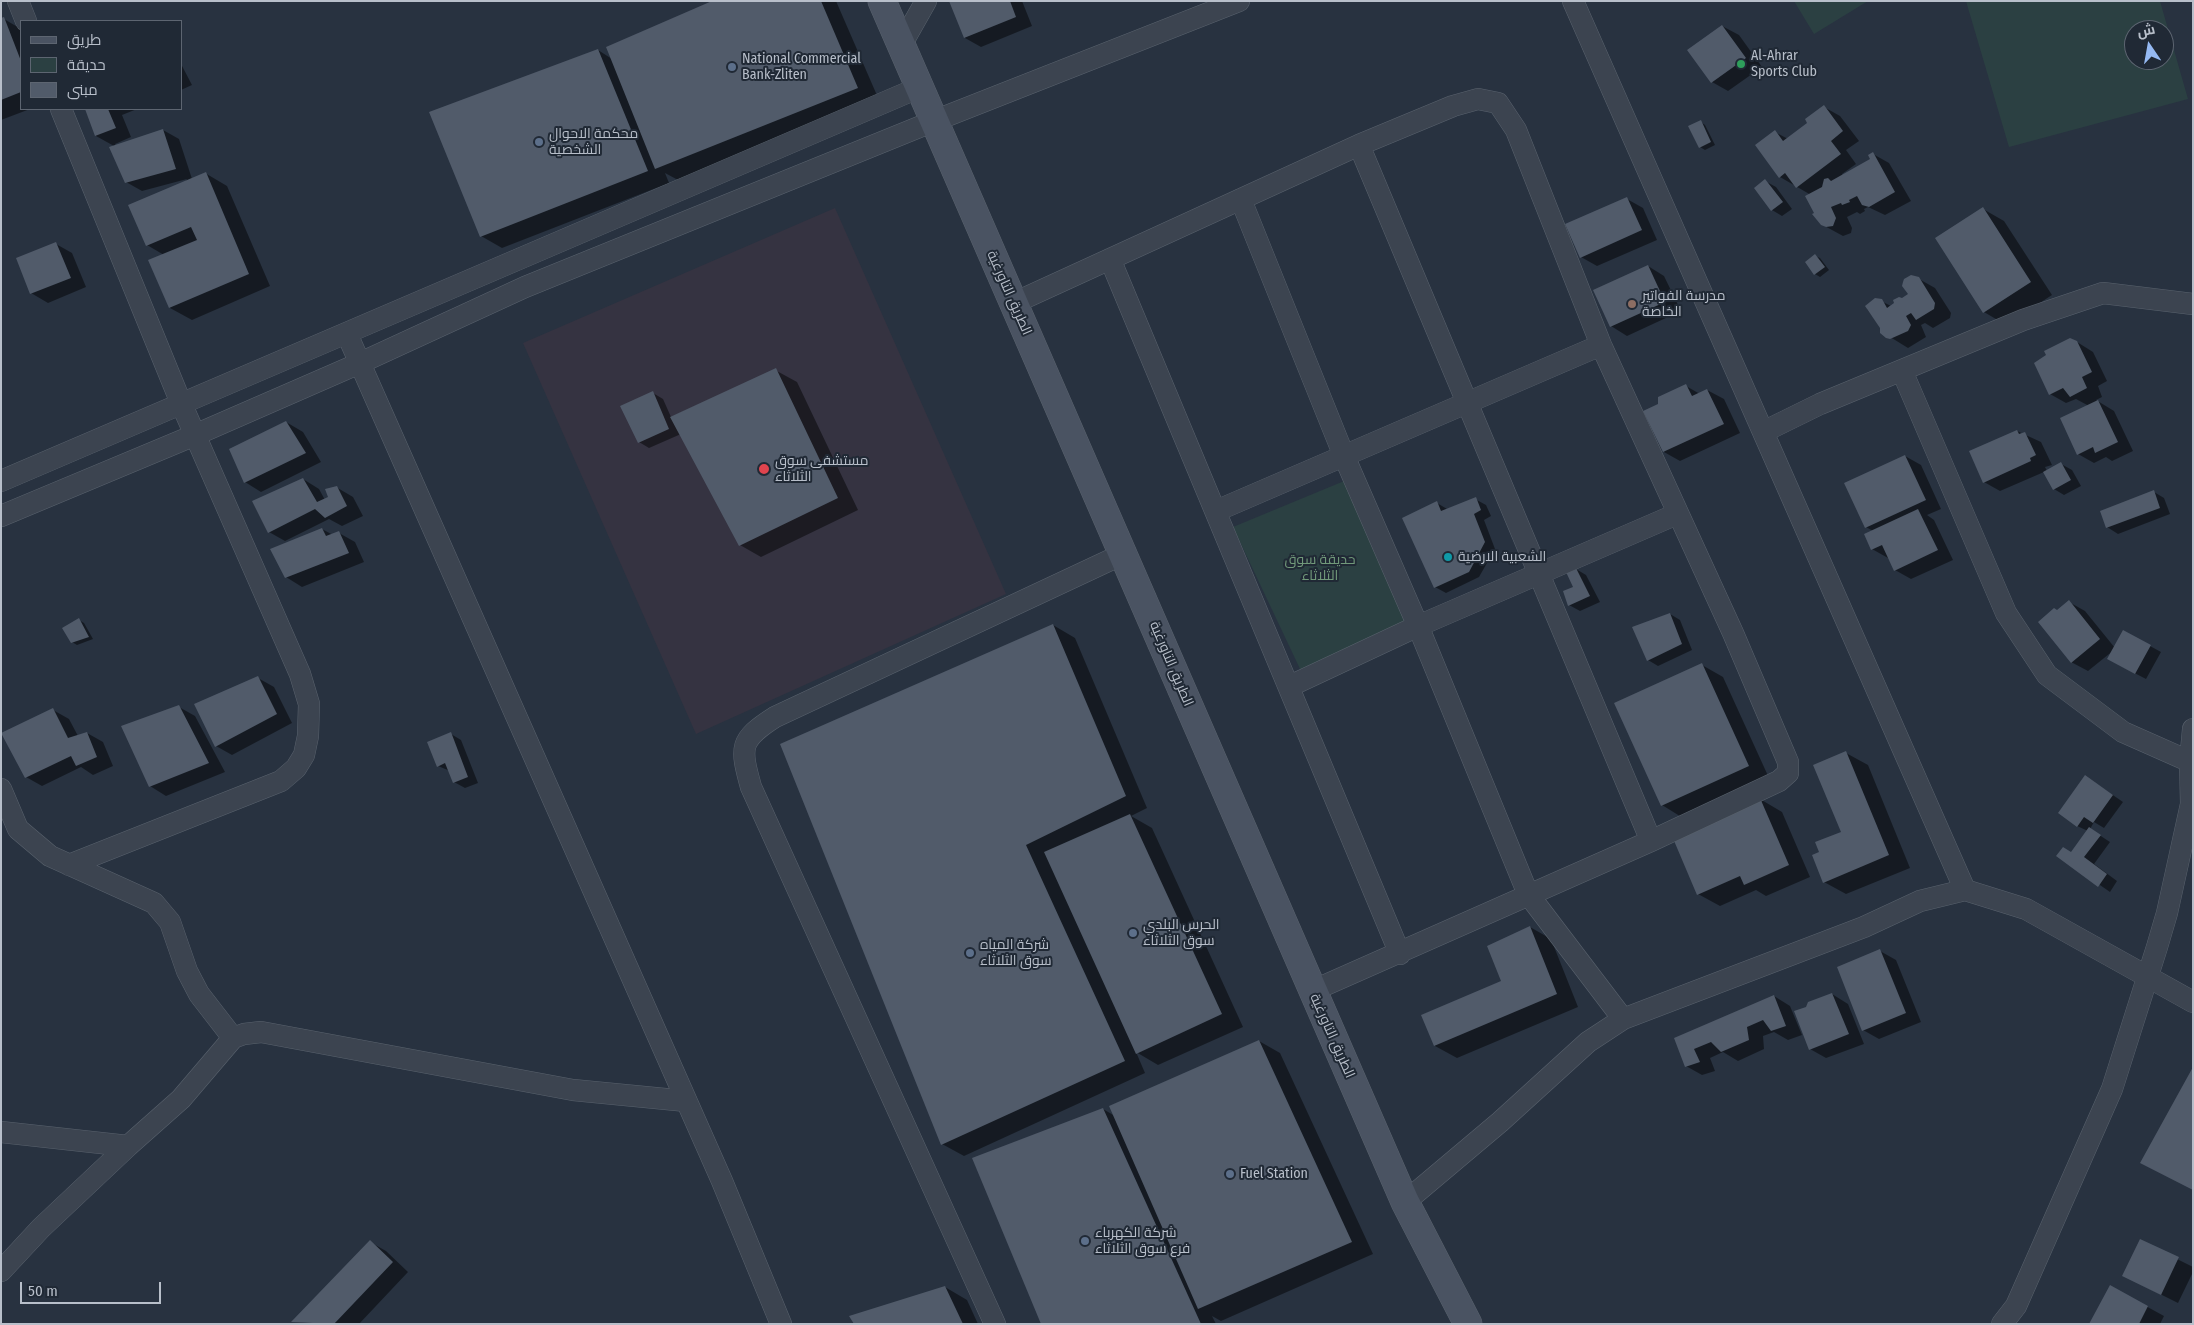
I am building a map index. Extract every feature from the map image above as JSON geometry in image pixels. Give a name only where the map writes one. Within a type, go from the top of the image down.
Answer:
[{"type":"street","points":[[18,1],[26,20]]},
{"type":"street","name":"الطريق التاورغية","points":[[882,1],[900,47],[1014,302],[1405,1202],[1468,1324]]},
{"type":"street","points":[[900,47],[926,1]]},
{"type":"street","points":[[1,516],[195,435],[525,288],[934,121],[1239,1]]},
{"type":"street","points":[[1573,1],[1965,890]]},
{"type":"street","points":[[1,481],[918,88]]},
{"type":"street","points":[[1014,302],[1359,145],[1453,106],[1478,99],[1498,103],[1516,130],[1601,345],[1644,435],[1677,514],[1741,652],[1788,762],[1788,773],[1779,781],[1651,841],[1528,894],[1400,954],[1312,991]]},
{"type":"street","points":[[61,110],[181,403],[300,674],[309,704],[308,736],[304,755],[296,768],[281,781],[69,865]]},
{"type":"street","points":[[1359,145],[1651,841]]},
{"type":"street","points":[[1241,200],[1344,456],[1418,626],[1528,894],[1623,1019]]},
{"type":"street","points":[[1110,259],[1290,686],[1400,954]]},
{"type":"street","points":[[1763,432],[1820,404],[2022,320],[2103,293],[2193,304]]},
{"type":"street","points":[[347,334],[722,1181],[781,1324]]},
{"type":"street","points":[[1216,511],[1601,345]]},
{"type":"street","points":[[1902,371],[2006,613],[2046,675],[2122,732],[2191,763]]},
{"type":"street","points":[[1290,686],[1418,626],[1677,514]]},
{"type":"street","points":[[995,1324],[751,787],[744,762],[745,745],[753,731],[775,717],[1123,554]]},
{"type":"street","points":[[2002,1324],[2016,1306],[2112,1089],[2167,914],[2191,804],[2193,730]]},
{"type":"street","points":[[1,788],[18,829],[50,856],[154,903],[170,922],[187,971],[199,994],[233,1038]]},
{"type":"street","points":[[1405,1202],[1500,1122],[1588,1042],[1623,1019],[1864,927],[1920,902],[1965,890],[2026,909],[2193,1002]]},
{"type":"street","points":[[1,1271],[41,1228],[128,1146],[181,1100],[233,1038],[244,1034],[262,1032],[573,1090],[686,1101]]},
{"type":"street","points":[[1,1132],[128,1146]]},
{"type":"shaded area","name":"مستشفى سوق الثلاثاء","points":[[835,208],[1006,594],[696,734],[523,343]]},
{"type":"green space","points":[[1794,1],[1868,1],[1814,34]]},
{"type":"green space","points":[[1966,1],[2160,1],[2165,20],[2124,20],[2124,70],[2174,70],[2174,50],[2188,99],[2009,147]]},
{"type":"green space","name":"حديقة سوق الثلاثاء","points":[[1349,479],[1411,626],[1301,671],[1233,527]]},
{"type":"building","name":"National Commercial Bank-Zliten","points":[[712,1],[821,1],[858,88],[655,169],[606,47]]},
{"type":"building","points":[[949,1],[1010,1],[1016,17],[964,38]]},
{"type":"building","points":[[4,17],[20,58],[20,92],[1,100],[1,18]]},
{"type":"building","points":[[1722,25],[1746,58],[1711,83],[1687,50]]},
{"type":"building","name":"محكمة الاحوال الشخصية","points":[[598,49],[648,171],[480,237],[429,112]]},
{"type":"building","points":[[1824,105],[1843,131],[1831,141],[1841,154],[1796,188],[1785,173],[1779,178],[1755,145],[1775,130],[1783,141],[1807,123],[1805,119]]},
{"type":"building","points":[[85,110],[108,110],[116,128],[95,136]]},
{"type":"building","points":[[1701,120],[1711,142],[1699,148],[1688,126]]},
{"type":"building","points":[[163,129],[176,169],[125,183],[109,147]]},
{"type":"building","points":[[1873,152],[1895,192],[1869,207],[1862,205],[1857,196],[1849,200],[1850,202],[1831,207],[1836,218],[1833,226],[1826,227],[1821,225],[1812,214],[1814,213],[1805,196],[1822,187],[1824,179],[1828,178],[1831,181],[1870,159],[1868,155]]},
{"type":"building","points":[[206,172],[249,274],[169,308],[148,260],[197,240],[191,227],[146,246],[128,205]]},
{"type":"building","points":[[1765,179],[1783,202],[1771,211],[1754,188]]},
{"type":"building","points":[[1627,197],[1642,230],[1580,258],[1565,224]]},
{"type":"building","points":[[1983,207],[2031,282],[1983,313],[1935,238]]},
{"type":"building","points":[[56,242],[71,278],[30,294],[16,258]]},
{"type":"building","points":[[1815,254],[1825,267],[1814,275],[1805,262]]},
{"type":"building","points":[[1648,265],[1665,302],[1610,327],[1593,290]]},
{"type":"building","points":[[1911,275],[1919,277],[1935,303],[1934,309],[1916,320],[1911,313],[1906,316],[1911,325],[1908,331],[1890,339],[1886,338],[1880,333],[1880,328],[1865,306],[1875,298],[1882,299],[1887,308],[1894,303],[1893,300],[1908,294],[1902,286],[1904,279]]},
{"type":"building","points":[[2070,338],[2077,341],[2092,372],[2082,377],[2087,388],[2070,397],[2063,388],[2049,395],[2034,363],[2046,355],[2044,351]]},
{"type":"building","points":[[776,368],[838,498],[739,546],[670,417]]},
{"type":"building","points":[[1686,384],[1692,396],[1707,389],[1724,424],[1663,452],[1643,411],[1658,404],[1658,397]]},
{"type":"building","points":[[653,391],[669,429],[638,443],[620,406]]},
{"type":"building","points":[[2098,400],[2118,442],[2095,453],[2093,447],[2077,455],[2060,418]]},
{"type":"building","points":[[286,421],[306,453],[244,483],[229,449]]},
{"type":"building","points":[[2017,430],[2019,434],[2025,432],[2036,455],[2030,458],[2031,461],[1983,483],[1969,451]]},
{"type":"building","points":[[1905,455],[1926,500],[1865,528],[1844,483]]},
{"type":"building","points":[[2061,462],[2071,480],[2053,490],[2043,472]]},
{"type":"building","points":[[303,478],[317,502],[328,497],[325,489],[337,486],[347,506],[325,518],[315,509],[268,533],[252,501]]},
{"type":"building","points":[[2154,490],[2160,508],[2106,528],[2100,511]]},
{"type":"building","name":"الشعبية الارضية","points":[[1476,497],[1481,510],[1474,514],[1485,542],[1469,572],[1434,588],[1402,518],[1437,501],[1441,511]]},
{"type":"building","points":[[1918,509],[1938,550],[1894,571],[1882,545],[1871,550],[1864,534]]},
{"type":"building","points":[[322,528],[326,536],[339,531],[349,553],[285,578],[270,549]]},
{"type":"building","points":[[1576,568],[1590,596],[1568,606],[1563,591],[1573,587],[1566,572]]},
{"type":"building","points":[[2069,600],[2100,639],[2071,663],[2038,622],[2054,608],[2057,610]]},
{"type":"building","points":[[1670,613],[1682,644],[1647,661],[1632,627]]},
{"type":"building","points":[[79,618],[89,637],[71,643],[62,628]]},
{"type":"building","name":"شركة المياه سوق الثلاثاء","points":[[1053,624],[1126,796],[1026,845],[1125,1061],[941,1145],[780,744]]},
{"type":"building","points":[[2123,630],[2151,645],[2135,674],[2107,659]]},
{"type":"building","points":[[1702,663],[1749,766],[1661,806],[1614,703]]},
{"type":"building","points":[[258,676],[277,714],[215,747],[194,704]]},
{"type":"building","points":[[179,705],[209,763],[149,787],[121,726]]},
{"type":"building","points":[[53,708],[68,738],[87,732],[97,757],[76,766],[71,756],[25,778],[1,733]]},
{"type":"building","points":[[451,732],[468,777],[453,783],[445,763],[437,767],[427,742]]},
{"type":"building","points":[[1846,751],[1889,855],[1823,883],[1812,855],[1819,852],[1815,842],[1841,832],[1813,765]]},
{"type":"building","points":[[2085,775],[2113,795],[2093,823],[2084,817],[2077,827],[2058,813]]},
{"type":"building","points":[[1760,798],[1789,865],[1744,885],[1740,876],[1697,895],[1672,836]]},
{"type":"building","name":"الحرس البلدي سوق الثلاثاء","points":[[1130,814],[1222,1014],[1136,1054],[1044,852]]},
{"type":"building","points":[[2089,827],[2101,835],[2084,857],[2107,874],[2098,887],[2056,856],[2063,847],[2071,852]]},
{"type":"building","points":[[1530,926],[1557,994],[1434,1046],[1421,1015],[1501,981],[1487,946]]},
{"type":"building","points":[[1880,949],[1906,1013],[1862,1031],[1837,967]]},
{"type":"building","points":[[1832,993],[1849,1034],[1809,1050],[1794,1011],[1806,1007],[1808,1002]]},
{"type":"building","points":[[1774,995],[1786,1026],[1771,1031],[1763,1020],[1747,1027],[1749,1040],[1721,1052],[1711,1042],[1694,1049],[1700,1062],[1685,1067],[1674,1038]]},
{"type":"building","name":"Fuel Station","points":[[1259,1040],[1352,1242],[1198,1309],[1109,1106]]},
{"type":"building","points":[[2193,1067],[2193,1190],[2140,1163]]},
{"type":"building","name":"شركة الكهرباء فرع سوق الثلاثاء","points":[[1103,1108],[1201,1324],[1041,1324],[972,1158]]},
{"type":"building","points":[[2140,1239],[2179,1257],[2161,1295],[2122,1276]]},
{"type":"building","points":[[370,1240],[393,1262],[334,1324],[291,1322]]},
{"type":"building","points":[[2110,1285],[2148,1306],[2139,1324],[2089,1324]]},
{"type":"building","points":[[945,1286],[963,1324],[854,1324],[849,1316]]},
{"type":"place","name":"Al-Ahrar Sports Club","points":[[1741,64]]},
{"type":"place","name":"National Commercial Bank-Zliten","points":[[732,67]]},
{"type":"place","name":"محكمة الاحوال الشخصية","points":[[539,142]]},
{"type":"place","name":"مدرسة الفواتير الخاصة","points":[[1632,304]]},
{"type":"place","name":"مستشفى سوق الثلاثاء","points":[[764,469]]},
{"type":"place","name":"الشعبية الارضية","points":[[1448,557]]},
{"type":"place","name":"الحرس البلدي سوق الثلاثاء","points":[[1133,933]]},
{"type":"place","name":"شركة المياه سوق الثلاثاء","points":[[970,953]]},
{"type":"place","name":"Fuel Station","points":[[1230,1174]]},
{"type":"place","name":"شركة الكهرباء فرع سوق الثلاثاء","points":[[1085,1241]]}]
